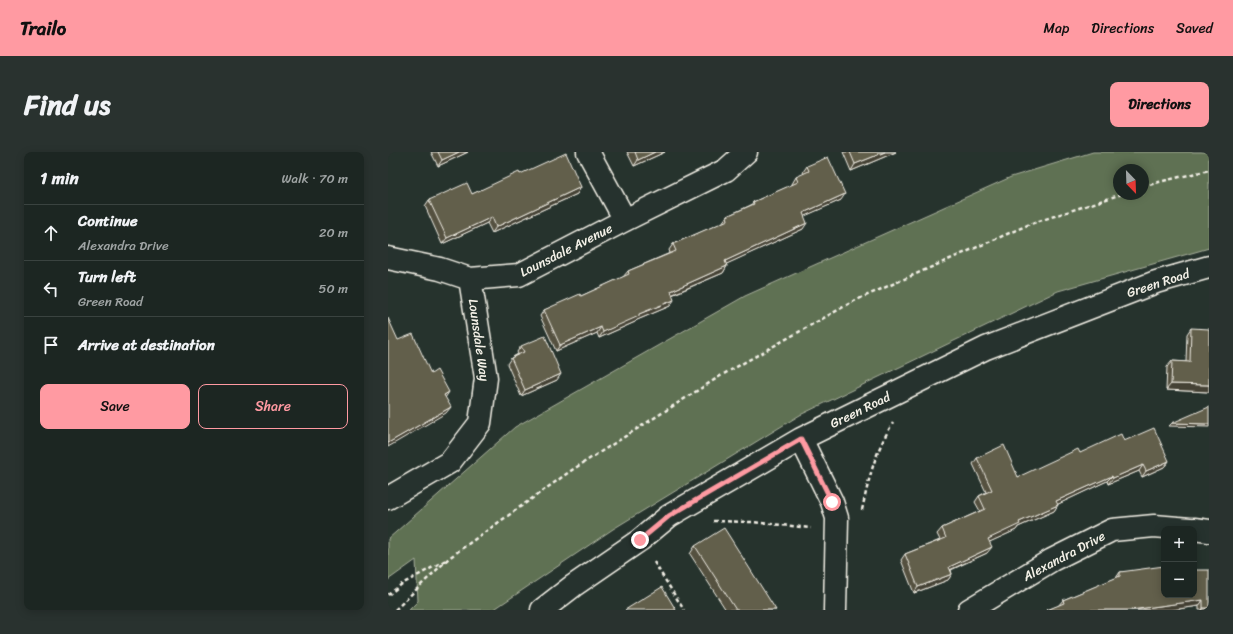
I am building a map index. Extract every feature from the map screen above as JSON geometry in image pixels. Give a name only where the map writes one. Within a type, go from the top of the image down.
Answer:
[{"type":"street","name":"Lounsdale Avenue","points":[[588,152],[625,220]]},
{"type":"street","name":"Lounsdale Avenue","points":[[388,258],[440,269],[470,279],[519,275],[726,170],[746,152]]},
{"type":"street","name":"Green Road","points":[[542,610],[573,586],[640,540],[669,516],[801,439],[986,348],[1156,282],[1209,267]]},
{"type":"street","name":"Lounsdale Way","points":[[388,498],[450,462],[480,423],[486,378],[470,279]]},
{"type":"street","points":[[801,439],[832,502],[837,518],[835,610]]},
{"type":"street","name":"Alexandra Drive","points":[[969,610],[1052,560],[1112,530],[1161,527]]},
{"type":"street","points":[[1197,529],[1209,531]]},
{"type":"path","points":[[1149,185],[1209,170]]},
{"type":"path","points":[[388,595],[402,584],[449,558],[572,470],[702,387],[854,301],[1030,224],[1113,197]]},
{"type":"path","points":[[640,540],[684,610]]},
{"type":"path","points":[[395,610],[449,558]]},
{"type":"green space","points":[[1093,152],[1209,152],[1209,248],[1058,291],[800,415],[613,529],[493,610],[409,610],[418,601],[416,560],[388,580],[388,539],[515,427],[745,296],[1011,177]]},
{"type":"building","points":[[438,152],[459,152],[442,160]]},
{"type":"building","points":[[635,152],[655,152],[638,160]]},
{"type":"building","points":[[850,152],[885,152],[855,164]]},
{"type":"building","points":[[566,153],[581,187],[496,227],[492,217],[447,238],[429,200],[467,183],[472,194],[519,172],[520,174]]},
{"type":"building","points":[[828,157],[845,194],[803,213],[807,223],[725,261],[727,266],[671,291],[674,300],[639,314],[639,316],[603,332],[601,327],[560,345],[544,310],[580,294],[581,296],[629,274],[628,271],[676,251],[673,244],[728,220],[727,216],[754,204],[753,202],[798,182],[796,177],[809,171],[807,166]]},
{"type":"building","points":[[388,318],[398,340],[413,334],[431,374],[437,370],[449,392],[444,395],[451,407],[388,443]]},
{"type":"building","points":[[1191,328],[1209,329],[1209,385],[1171,384],[1172,361],[1190,362]]},
{"type":"building","points":[[545,336],[561,374],[525,390],[511,358],[524,352],[521,346]]},
{"type":"building","points":[[1209,407],[1209,424],[1172,423]]},
{"type":"building","points":[[1154,428],[1169,461],[1146,471],[1143,465],[1113,478],[1112,476],[1056,501],[1058,505],[1019,522],[1020,524],[988,539],[992,547],[949,567],[952,574],[918,587],[905,554],[946,538],[942,528],[985,509],[979,496],[992,490],[977,458],[1004,445],[1018,477],[1078,449],[1080,453],[1121,434],[1124,441]]},
{"type":"building","points":[[724,528],[776,610],[736,610],[695,546]]},
{"type":"building","points":[[1161,566],[1161,598],[1197,598],[1197,570],[1209,570],[1209,608],[1203,608],[1203,600],[1131,610],[1047,610],[1064,603],[1063,600],[1120,576],[1120,572]]},
{"type":"building","points":[[662,587],[676,610],[625,610]]},
{"type":"route","points":[[640,540],[669,516],[801,439],[832,502]]}]
